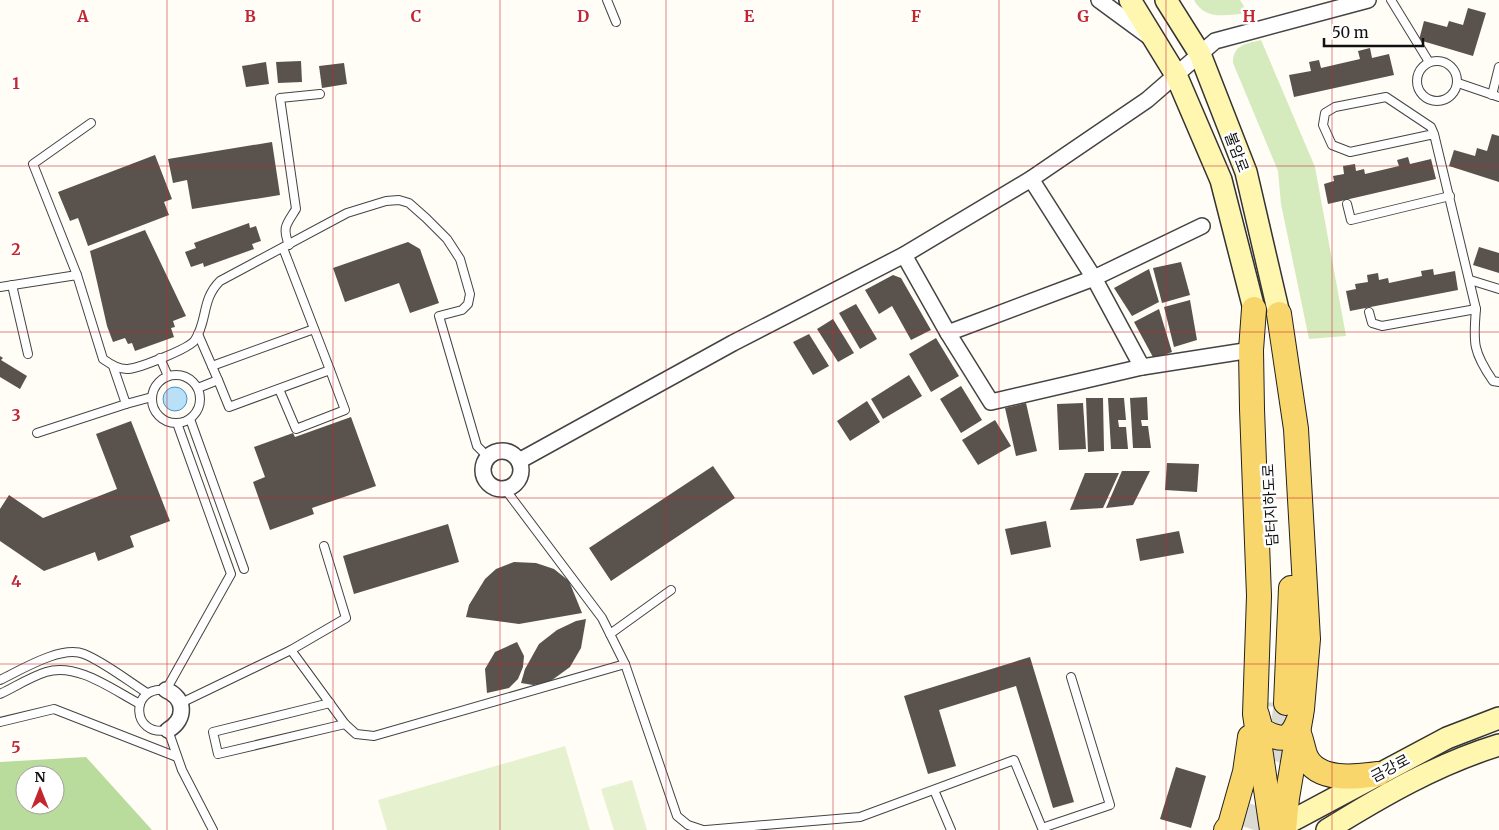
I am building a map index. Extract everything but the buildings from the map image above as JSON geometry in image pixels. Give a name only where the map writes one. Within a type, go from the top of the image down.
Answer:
[{"type":"main road","points":[[1254,309],[1251,350],[1258,596],[1278,703],[1299,734],[1307,758],[1318,770],[1350,778],[1378,774]]},
{"type":"main road","name":"담터지하도로","points":[[1254,309],[1262,363],[1274,597],[1272,659],[1278,703]]},
{"type":"main road","points":[[1226,830],[1230,825],[1245,772],[1308,639],[1296,429],[1279,314]]},
{"type":"main road","points":[[1278,703],[1258,739],[1279,829]]},
{"type":"main road","points":[[1279,829],[1299,734]]},
{"type":"street","points":[[1099,0],[1155,41]]},
{"type":"street","name":"불암로","points":[[1130,0],[1176,75],[1221,180],[1254,309]]},
{"type":"street","name":"불암로","points":[[1166,0],[1200,54],[1246,172],[1279,314]]},
{"type":"street","points":[[519,461],[733,343],[904,255],[1031,180],[1147,100],[1215,41],[1368,0]]},
{"type":"street","points":[[1031,180],[1094,278],[1142,367]]},
{"type":"street","points":[[948,333],[1094,278],[1202,226]]},
{"type":"street","points":[[904,255],[948,333],[991,402],[1142,367],[1251,350]]},
{"type":"street","points":[[504,451],[515,456],[519,461],[521,472],[519,478],[516,483],[505,489],[493,487],[484,479],[482,467],[492,453],[504,451]]},
{"type":"street","points":[[166,690],[172,692],[181,703],[181,716],[174,727],[168,730]]},
{"type":"street","name":"금강로","points":[[1279,829],[1447,738],[1499,718]]},
{"type":"street","name":"금강로","points":[[1327,830],[1386,793],[1463,756],[1499,745]]},
{"type":"lane","points":[[607,0],[616,22]]},
{"type":"lane","points":[[1391,0],[1429,62]]},
{"type":"lane","points":[[1442,61],[1449,64],[1457,75],[1458,82],[1453,94],[1448,98],[1435,101],[1424,96],[1420,91],[1417,78],[1423,66],[1429,62],[1442,61]]},
{"type":"lane","points":[[1458,82],[1495,96],[1499,67]]},
{"type":"lane","points":[[279,389],[296,429],[345,410],[314,329],[286,247],[284,232],[285,226],[296,209],[280,98],[320,94]]},
{"type":"lane","points":[[1434,134],[1350,152],[1332,145],[1323,125],[1325,113],[1335,107],[1386,97],[1431,127],[1434,134],[1450,196],[1476,309],[1474,336],[1478,360],[1493,381],[1499,382]]},
{"type":"lane","points":[[91,123],[33,164],[77,275],[104,359],[113,366],[128,369],[160,358],[194,342],[208,297],[220,281],[347,213],[386,201],[399,200],[409,204],[447,239],[460,259],[470,294],[468,304],[462,310],[439,316],[477,446],[488,457]]},
{"type":"lane","points":[[1347,204],[1351,220],[1450,196]]},
{"type":"lane","points":[[0,286],[77,275]]},
{"type":"lane","points":[[1470,280],[1499,289]]},
{"type":"lane","points":[[12,285],[28,354]]},
{"type":"lane","points":[[1369,312],[1372,323],[1382,326],[1476,309]]},
{"type":"lane","points":[[212,366],[314,329]]},
{"type":"lane","points":[[198,334],[229,407],[330,370]]},
{"type":"lane","points":[[160,358],[168,376]]},
{"type":"lane","points":[[113,366],[126,404]]},
{"type":"lane","points":[[182,375],[194,382],[198,388],[200,395],[199,408],[190,419],[177,424],[158,416],[152,404],[152,397],[157,384],[168,376],[182,375]]},
{"type":"lane","points":[[198,388],[218,380]]},
{"type":"lane","points":[[37,433],[152,397]]},
{"type":"lane","points":[[190,419],[244,569]]},
{"type":"lane","points":[[177,424],[231,574],[166,690],[160,689],[147,693],[140,704],[139,711],[143,724],[154,731],[168,730],[177,757],[213,830]]},
{"type":"lane","points":[[505,489],[602,618],[625,664],[677,816],[688,825],[703,830]]},
{"type":"lane","points":[[181,703],[291,650],[346,618],[324,546]]},
{"type":"lane","points":[[610,634],[671,590]]},
{"type":"lane","points":[[291,650],[345,724],[356,734],[374,736],[625,664]]},
{"type":"lane","points":[[0,680],[49,657],[66,652],[83,654],[147,693]]},
{"type":"lane","points":[[0,694],[46,672],[64,669],[78,672],[140,704]]},
{"type":"lane","points":[[706,830],[860,816],[1014,760],[1042,828],[1110,805],[1071,677]]},
{"type":"lane","points":[[330,703],[213,732],[218,754],[345,724]]},
{"type":"lane","points":[[0,722],[54,709],[177,757]]},
{"type":"lane","points":[[934,790],[951,830]]},
{"type":"green space","points":[[1194,0],[1240,0],[1248,13],[1210,14],[1199,7]]},
{"type":"green space","points":[[1261,40],[1315,167],[1346,336],[1309,339],[1281,204],[1278,171],[1233,63],[1235,52],[1241,46]]},
{"type":"green space","points":[[565,746],[590,830],[387,830],[378,800]]},
{"type":"green space","points":[[86,757],[152,830],[0,830],[0,762]]},
{"type":"green space","points":[[632,780],[647,830],[614,830],[601,789]]},
{"type":"water","points":[[175,387],[184,390],[187,399],[184,408],[175,411],[166,408],[163,399],[166,390]]},
{"type":"tunnel","points":[[1263,742],[1268,702]]},
{"type":"tunnel","points":[[1254,830],[1278,757],[1286,703]]}]
